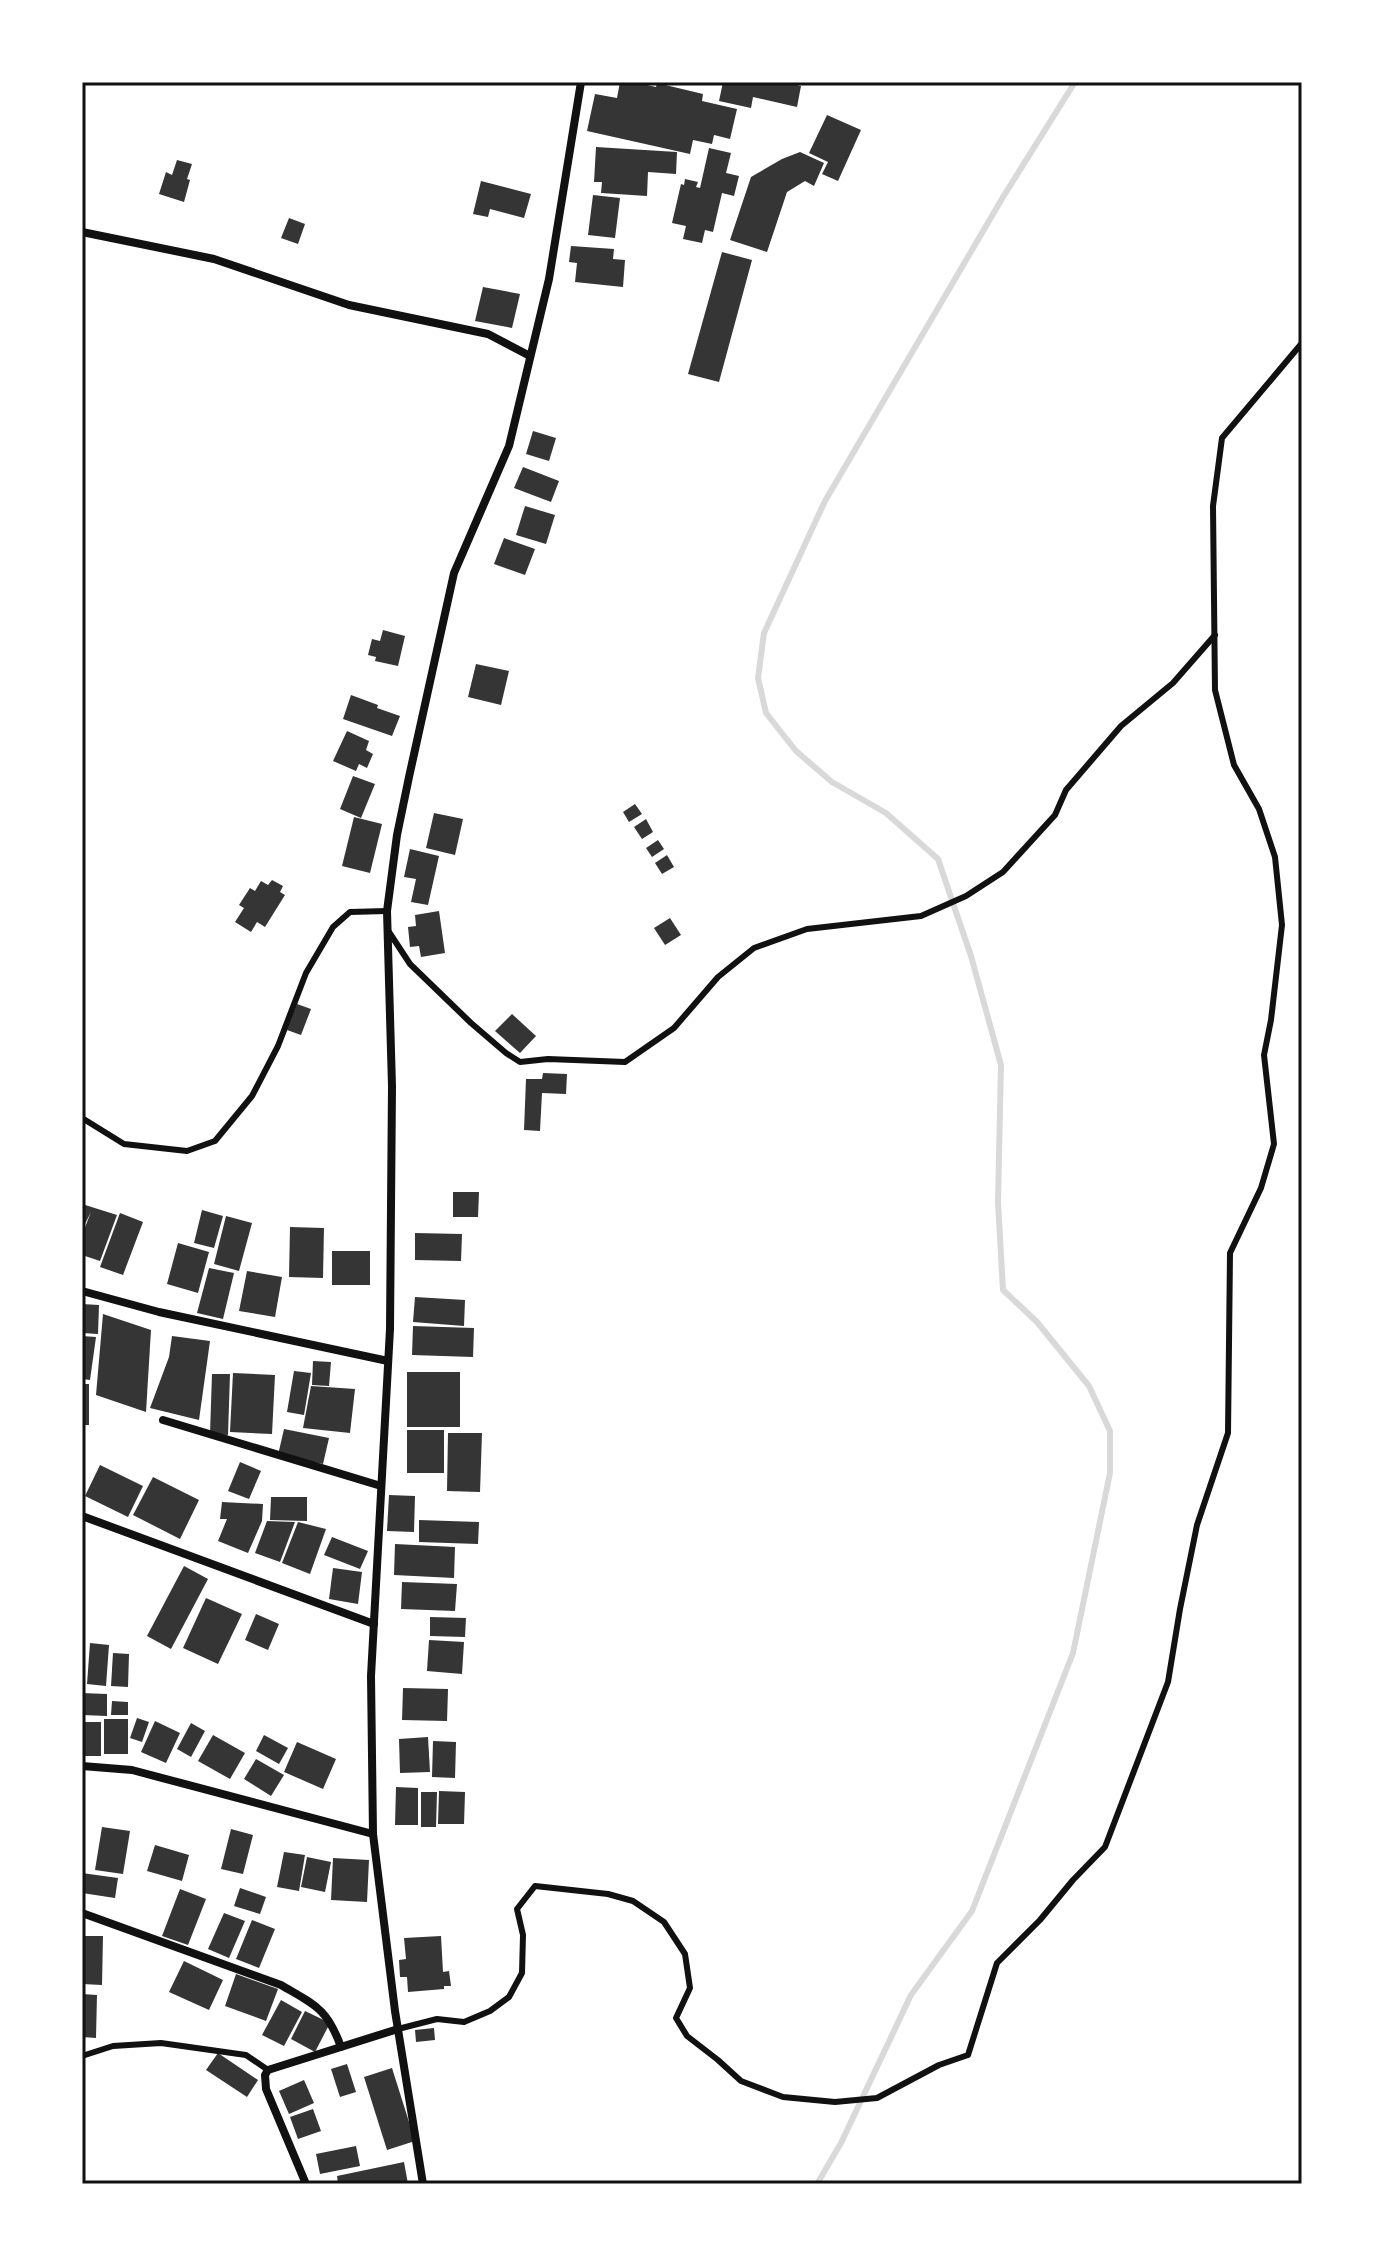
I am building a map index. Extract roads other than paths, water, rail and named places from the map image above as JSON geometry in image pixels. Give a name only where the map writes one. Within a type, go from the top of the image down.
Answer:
[{"type":"street","points":[[423,2184],[398,2029],[373,1834],[371,1676],[388,1361],[392,1086],[387,911],[406,791],[454,573],[509,446],[549,279],[581,82]]},
{"type":"street","points":[[82,232],[214,259],[349,305],[488,334],[530,356]]},
{"type":"street","points":[[82,1291],[159,1312],[388,1361]]},
{"type":"street","points":[[163,1420],[381,1486]]},
{"type":"street","points":[[82,1516],[374,1624]]},
{"type":"street","points":[[82,1766],[132,1770],[373,1834]]},
{"type":"street","points":[[82,1913],[281,1985],[309,2001],[328,2017],[341,2047]]},
{"type":"street","points":[[306,2184],[266,2089],[265,2075],[268,2070],[398,2029]]},
{"type":"lane","points":[[398,2029],[437,2019],[464,2022],[490,2011],[509,1997],[522,1973],[523,1935],[517,1909],[535,1886],[608,1894],[633,1901],[664,1922],[685,1954],[690,1988],[676,2018],[687,2036],[741,2081],[783,2097],[835,2102],[877,2098],[939,2065],[968,2055],[997,1963],[1105,1847],[1168,1682],[1197,1525],[1228,1433],[1230,1253],[1261,1188],[1274,1144],[1264,1055],[1282,925],[1275,857],[1259,809],[1234,765],[1215,690],[1213,506],[1222,438],[1302,343]]},
{"type":"lane","points":[[387,929],[410,964],[471,1023],[520,1062],[548,1059],[625,1062],[674,1028],[718,977],[754,948],[807,929],[921,916],[966,896],[1003,872],[1055,815],[1066,790],[1121,726],[1173,683],[1215,635]]},
{"type":"lane","points":[[82,1118],[124,1144],[187,1151],[215,1141],[252,1096],[278,1046],[306,973],[333,927],[350,912],[387,911]]},
{"type":"lane","points":[[82,2056],[113,2046],[161,2043],[246,2055],[268,2070]]},
{"type":"waterway","points":[[817,2184],[841,2143],[911,1995],[972,1911],[1073,1653],[1110,1473],[1110,1431],[1089,1386],[1037,1322],[1003,1290],[998,1202],[1001,1065],[971,956],[938,859],[886,813],[832,782],[796,751],[766,713],[758,678],[764,633],[825,501],[1003,197],[1075,82]]}]
